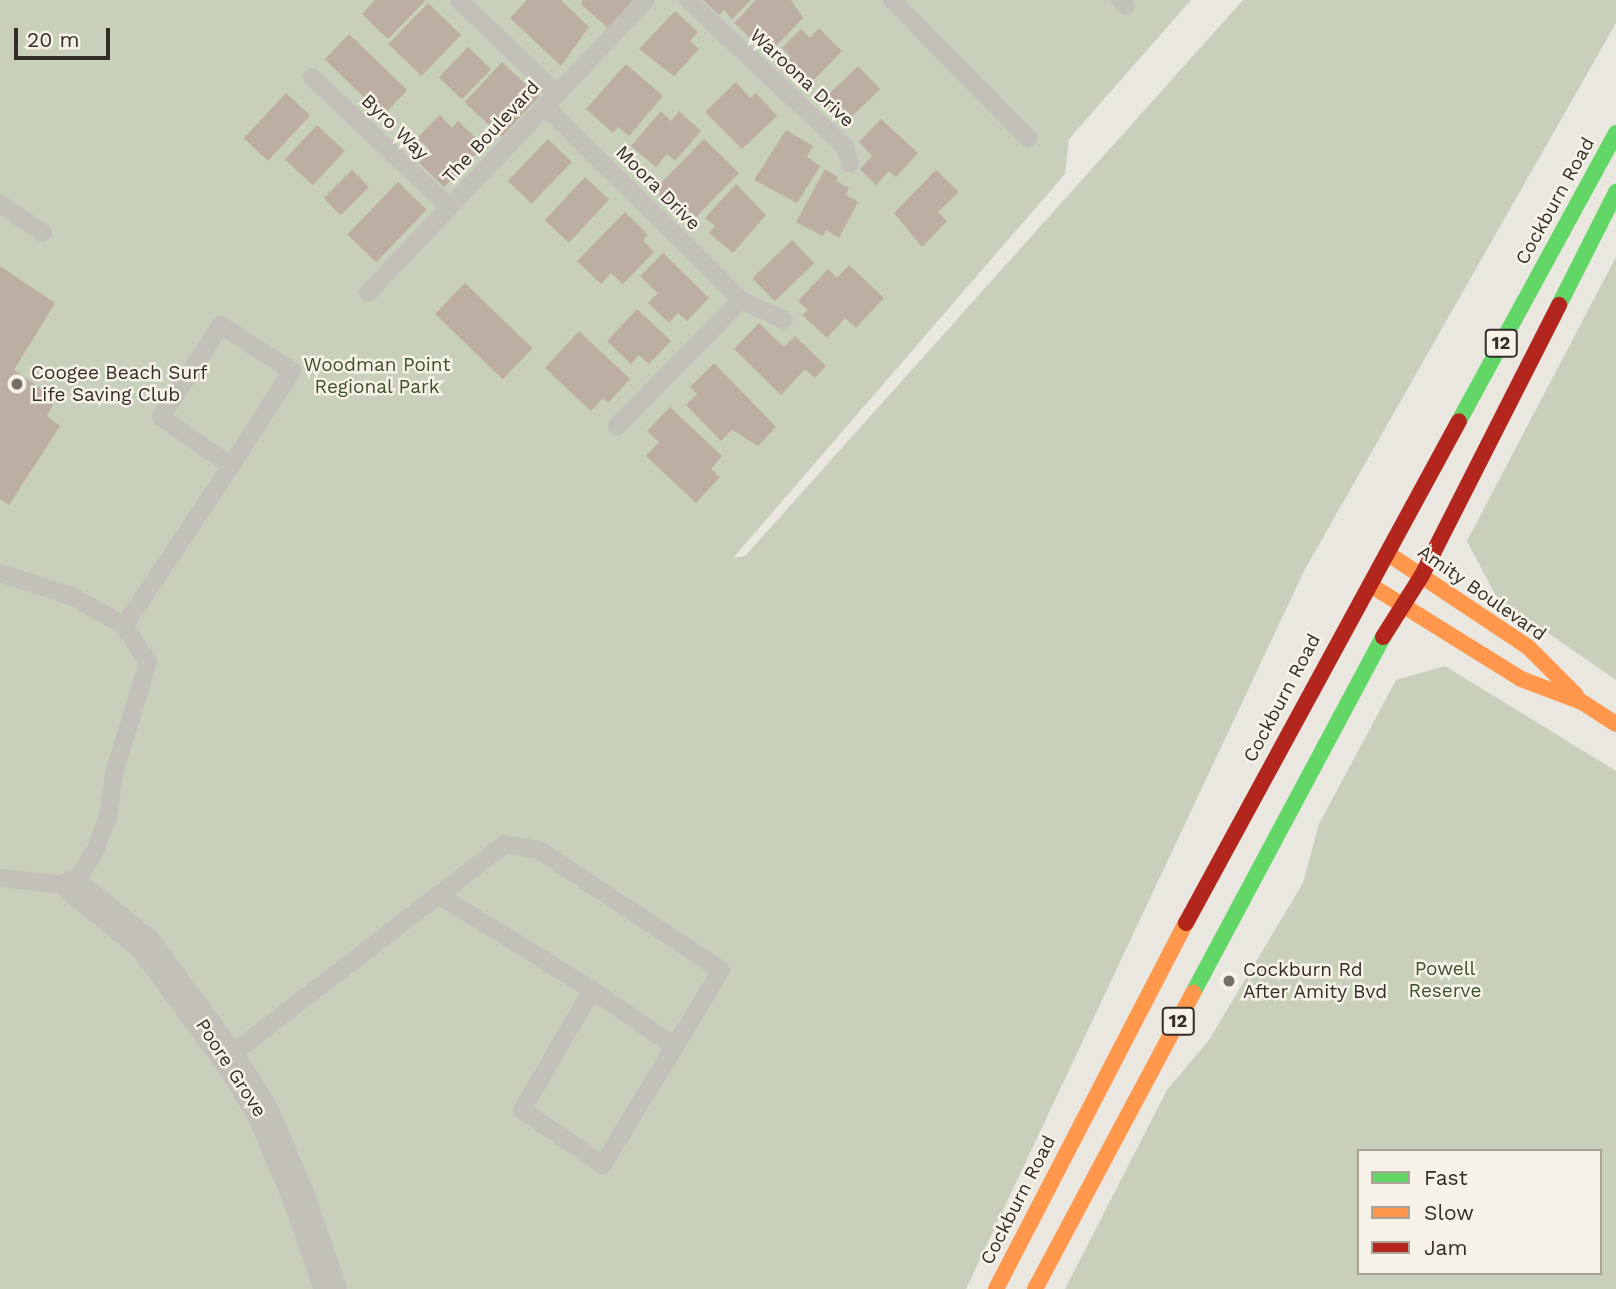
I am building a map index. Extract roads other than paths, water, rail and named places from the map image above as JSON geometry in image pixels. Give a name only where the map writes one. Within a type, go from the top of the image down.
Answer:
[{"type":"main road","name":"Cockburn Road","points":[[996,1289],[1154,982],[1384,552],[1616,133]]},
{"type":"main road","name":"12","points":[[1035,1289],[1378,646],[1422,575],[1616,192]]},
{"type":"main road","name":"Amity Boulevard","points":[[1384,552],[1528,647],[1582,702],[1616,724]]},
{"type":"main road","name":"Amity Boulevard","points":[[1367,584],[1521,680],[1582,702]]},
{"type":"street","name":"Poore Grove","points":[[73,886],[144,943],[228,1057],[262,1111],[298,1196],[330,1289]]},
{"type":"lane","name":"Moora Drive","points":[[459,0],[741,300],[784,320]]},
{"type":"lane","name":"The Boulevard","points":[[368,293],[646,0]]},
{"type":"lane","name":"Waroona Drive","points":[[688,0],[845,147],[850,163]]},
{"type":"lane","points":[[892,0],[1028,138]]},
{"type":"lane","name":"Byro Way","points":[[312,77],[449,207]]},
{"type":"lane","points":[[0,204],[43,233]]},
{"type":"lane","points":[[617,426],[741,300]]},
{"type":"lane","points":[[124,626],[231,466],[292,371],[221,325],[161,417],[231,466]]},
{"type":"lane","points":[[0,573],[74,597],[124,626],[148,662],[114,774],[108,817],[96,849],[73,886],[0,878]]},
{"type":"lane","points":[[228,1057],[505,844],[539,850],[721,970],[603,1165],[522,1110],[592,990]]},
{"type":"lane","points":[[439,895],[592,990],[674,1046]]},
{"type":"place","name":"Coogee Beach Surf Life Saving Club","points":[[17,384]]},
{"type":"place","name":"Cockburn Rd After Amity Bvd","points":[[1229,981]]},
{"type":"park label","name":"Woodman Point Regional Park","points":[[377,376]]},
{"type":"park label","name":"Powell Reserve","points":[[1445,980]]}]
